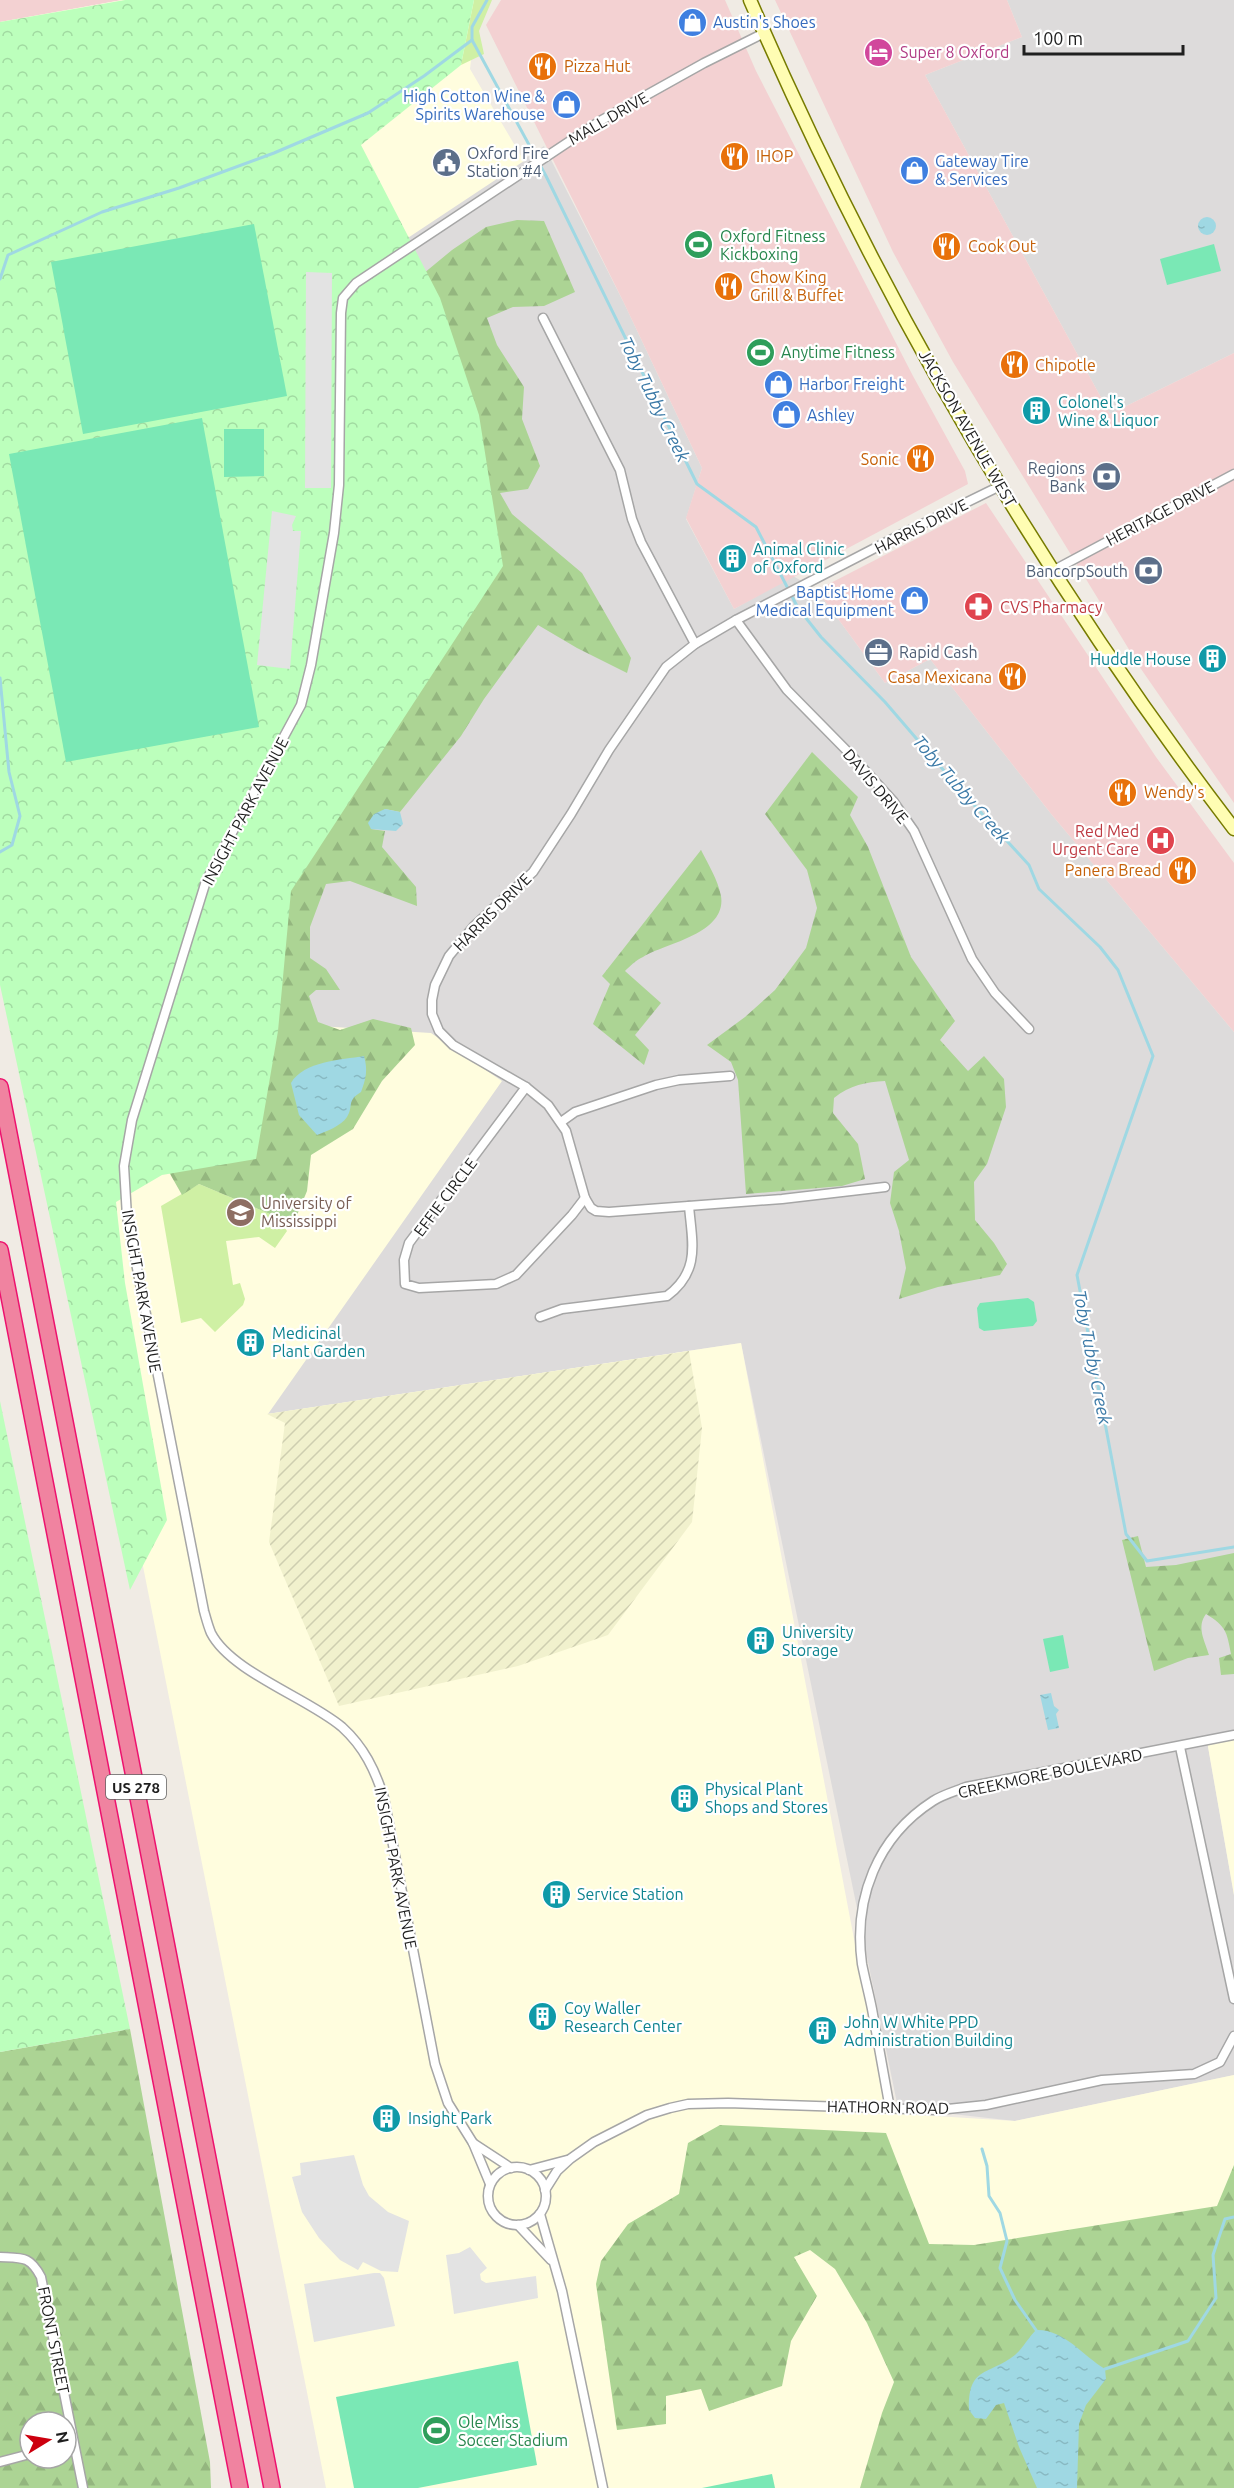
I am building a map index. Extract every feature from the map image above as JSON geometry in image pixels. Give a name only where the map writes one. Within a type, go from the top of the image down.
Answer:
[{"type":"highway","name":"US 278","points":[[0,1087],[272,2488]]},
{"type":"highway","name":"US 278","points":[[0,1250],[240,2488]]},
{"type":"highway","points":[[229,2431],[232,2488]]},
{"type":"main road","name":"JACKSON AVENUE WEST","points":[[750,0],[861,235],[927,358],[1000,486],[1107,652],[1234,829]]},
{"type":"street","name":"MALL DRIVE","points":[[344,298],[356,283],[528,166],[621,108],[764,33]]},
{"type":"street","name":"INSIGHT PARK AVENUE","points":[[344,298],[340,313],[339,485],[334,532],[311,665],[301,705],[206,881],[132,1120],[124,1166],[127,1217],[204,1611],[211,1632],[219,1645],[259,1676],[342,1727],[367,1755],[376,1772],[384,1798],[435,2064],[448,2103],[473,2143],[490,2184]]},
{"type":"street","points":[[543,318],[620,470],[632,519],[641,542],[695,644]]},
{"type":"street","name":"HERITAGE DRIVE","points":[[1054,570],[1234,474]]},
{"type":"street","name":"HARRIS DRIVE","points":[[585,1198],[561,1122],[548,1105],[526,1087],[444,1039],[432,1014],[432,1000],[435,985],[449,956],[474,926],[532,872],[571,814],[609,750],[666,667],[695,644],[736,620],[1000,486]]},
{"type":"street","name":"DAVIS DRIVE","points":[[736,620],[787,690],[893,801],[914,831],[972,959],[995,993],[1029,1029]]},
{"type":"street","points":[[561,1122],[575,1112],[656,1085],[679,1080],[730,1076]]},
{"type":"street","name":"EFFIE CIRCLE","points":[[526,1087],[409,1243],[404,1260],[405,1284],[419,1288],[496,1284],[516,1275],[585,1198]]},
{"type":"street","points":[[585,1198],[591,1208],[601,1213],[885,1187]]},
{"type":"street","points":[[540,1317],[562,1309],[667,1296],[679,1288],[688,1274],[693,1258],[689,1206]]},
{"type":"street","points":[[1234,1735],[1180,1747],[1234,2000]]},
{"type":"street","name":"CREEKMORE BOULEVARD","points":[[890,2109],[862,1964],[860,1929],[863,1899],[872,1869],[889,1840],[908,1820],[934,1800],[966,1787],[1180,1747]]},
{"type":"street","name":"HATHORN ROAD","points":[[603,2488],[562,2291],[540,2214],[544,2207],[545,2190],[557,2171],[570,2159],[594,2142],[647,2115],[688,2104],[728,2103],[938,2110],[986,2105],[1102,2080],[1194,2074],[1220,2062],[1234,2036]]},
{"type":"street","points":[[473,2143],[511,2168]]},
{"type":"street","name":"HATHORN ROAD","points":[[511,2168],[529,2170],[570,2159]]},
{"type":"street","points":[[490,2184],[502,2171],[511,2168]]},
{"type":"street","points":[[529,2170],[536,2175],[545,2190]]},
{"type":"street","name":"HATHORN ROAD","points":[[490,2184],[488,2192],[490,2209],[502,2221],[518,2226],[552,2260]]},
{"type":"street","points":[[518,2226],[526,2224],[540,2214]]},
{"type":"street","name":"FRONT STREET","points":[[0,2257],[22,2258],[34,2264],[41,2277],[64,2410]]},
{"type":"street","points":[[0,2462],[18,2457]]},
{"type":"street","name":"FRONT STREET","points":[[78,2470],[83,2488]]},
{"type":"shaded area","points":[[0,0],[122,0],[0,22]]},
{"type":"shaded area","name":"University of Mississippi","points":[[122,0],[478,0],[470,69],[524,161],[361,269],[176,1017],[431,1033],[502,1081],[268,1414],[741,1343],[887,2113],[1015,2121],[1234,2075],[1234,2488],[326,2488],[108,1390],[0,870],[0,22]]},
{"type":"shaded area","points":[[501,0],[725,0],[756,71],[913,376],[965,471],[968,484],[734,609],[686,518],[702,468],[624,303],[486,25]]},
{"type":"shaded area","points":[[775,0],[1007,0],[1022,37],[925,75],[1110,414],[1234,353],[1234,803],[1141,669],[953,362],[893,252]]},
{"type":"shaded area","points":[[1007,0],[1234,0],[1234,353],[1110,414],[925,75],[1022,37]]},
{"type":"shaded area","points":[[544,146],[624,303],[702,468],[686,519],[734,609],[793,576],[817,590],[885,683],[930,659],[1052,815],[1234,1032],[1234,1738],[1207,1741],[1234,1895],[1234,2075],[1015,2121],[898,2108],[741,1343],[267,1414],[501,1081],[175,1017],[360,269]]},
{"type":"shaded area","points":[[306,272],[332,273],[331,488],[305,488]]},
{"type":"shaded area","points":[[986,503],[1156,757],[1234,863],[1234,1032],[1052,815],[930,659],[885,683],[817,590]]},
{"type":"shaded area","points":[[272,511],[296,516],[292,525],[293,531],[301,531],[290,669],[257,665]]},
{"type":"shaded area","points":[[1234,1738],[1234,1895],[1207,1741]]},
{"type":"shaded area","points":[[354,2155],[363,2185],[369,2196],[388,2212],[409,2221],[398,2272],[381,2271],[363,2262],[358,2270],[340,2260],[319,2238],[302,2212],[292,2177],[301,2175],[300,2163]]},
{"type":"shaded area","points":[[470,2247],[487,2268],[480,2274],[481,2280],[486,2283],[536,2276],[538,2298],[454,2314],[446,2255],[459,2253]]},
{"type":"shaded area","points":[[380,2273],[384,2278],[395,2326],[314,2342],[304,2284]]},
{"type":"green space","points":[[125,0],[474,0],[461,65],[361,145],[440,298],[479,415],[503,566],[291,891],[278,1031],[256,1159],[162,1175],[116,1202],[125,1283],[167,1520],[130,1590],[0,985],[0,22]]},
{"type":"green space","points":[[474,0],[492,0],[479,31],[484,54],[461,65]]},
{"type":"green space","points":[[517,220],[544,221],[575,292],[544,306],[513,307],[487,318],[497,345],[524,387],[522,419],[540,466],[528,489],[500,493],[512,514],[582,573],[631,658],[627,673],[538,625],[484,699],[461,736],[400,812],[385,809],[371,829],[385,831],[382,847],[416,887],[417,906],[350,881],[326,884],[310,927],[310,958],[326,969],[340,990],[316,990],[309,996],[318,1022],[340,1030],[373,1019],[411,1028],[415,1045],[382,1081],[353,1129],[311,1155],[307,1191],[295,1220],[277,1217],[199,1184],[182,1195],[165,1165],[412,283],[452,250],[486,227]]},
{"type":"green space","points":[[254,224],[287,396],[83,434],[51,262]]},
{"type":"green space","points":[[1214,244],[1221,271],[1167,285],[1160,259]]},
{"type":"green space","points":[[202,418],[259,727],[66,762],[9,454]]},
{"type":"green space","points":[[224,429],[264,429],[264,476],[224,477]]},
{"type":"green space","points":[[812,752],[858,797],[850,815],[868,847],[911,957],[955,1021],[940,1040],[968,1071],[984,1056],[1004,1079],[1006,1107],[987,1164],[974,1182],[975,1220],[994,1243],[1007,1264],[1000,1275],[938,1287],[899,1299],[906,1268],[899,1231],[890,1203],[894,1172],[909,1160],[885,1081],[858,1085],[834,1098],[833,1113],[858,1144],[865,1179],[842,1186],[746,1194],[738,1080],[731,1062],[707,1045],[745,1017],[775,990],[806,948],[817,908],[807,870],[765,814]]},
{"type":"green space","points":[[701,850],[720,890],[720,909],[715,920],[693,936],[640,958],[625,971],[661,1003],[635,1035],[649,1050],[644,1065],[593,1024],[610,984],[602,976]]},
{"type":"green space","points":[[199,1184],[277,1217],[287,1231],[275,1248],[259,1237],[226,1241],[233,1285],[240,1283],[245,1299],[243,1305],[215,1332],[201,1318],[181,1323],[161,1206]]},
{"type":"green space","points":[[1028,1298],[1034,1302],[1037,1321],[1033,1326],[984,1331],[979,1328],[977,1308],[980,1303]]},
{"type":"green space","points":[[689,1351],[702,1428],[692,1522],[608,1635],[518,1666],[339,1706],[269,1542],[285,1423],[267,1414]]},
{"type":"green space","points":[[0,1401],[130,2029],[0,2052]]},
{"type":"green space","points":[[1138,1536],[1146,1567],[1176,1565],[1234,1553],[1234,1674],[1221,1675],[1219,1658],[1231,1654],[1228,1640],[1222,1626],[1206,1614],[1202,1629],[1209,1655],[1188,1658],[1154,1671],[1122,1540]]},
{"type":"green space","points":[[1063,1635],[1069,1668],[1050,1672],[1043,1639]]},
{"type":"green space","points":[[130,2029],[210,2462],[211,2488],[0,2488],[0,2052]]},
{"type":"green space","points":[[720,2125],[886,2133],[929,2244],[974,2245],[1217,2206],[1234,2165],[1234,2488],[860,2488],[882,2413],[894,2382],[867,2323],[835,2269],[810,2250],[794,2257],[817,2296],[791,2341],[782,2386],[709,2411],[701,2389],[666,2396],[666,2424],[617,2430],[596,2284],[601,2261],[628,2224],[679,2194],[688,2143]]},
{"type":"green space","name":"Ole Miss Soccer Stadium","points":[[518,2361],[537,2465],[418,2488],[354,2488],[336,2397]]},
{"type":"green space","points":[[772,2474],[775,2488],[702,2488]]},
{"type":"water","points":[[1207,217],[1213,220],[1216,226],[1213,232],[1207,235],[1201,232],[1198,226],[1201,220]]},
{"type":"water","points":[[385,809],[400,812],[403,824],[396,831],[371,829],[368,823],[374,814]]},
{"type":"water","points":[[364,1056],[366,1070],[364,1083],[361,1092],[353,1098],[347,1117],[338,1126],[317,1135],[299,1115],[291,1083],[305,1070],[314,1066],[334,1060]]},
{"type":"water","points":[[1051,1693],[1054,1706],[1059,1710],[1056,1714],[1059,1728],[1048,1730],[1040,1695]]},
{"type":"water","points":[[1036,2330],[1064,2338],[1105,2369],[1106,2379],[1086,2405],[1079,2424],[1077,2488],[1037,2488],[1019,2447],[1004,2403],[996,2405],[986,2419],[975,2418],[969,2410],[972,2386],[976,2379],[1015,2355]]},
{"type":"waterway","name":"Toby Tubby Creek","points":[[487,0],[472,27],[472,40],[546,176],[697,484],[756,527],[798,608],[821,637],[885,702],[1029,865],[1039,889],[1100,947],[1118,970],[1153,1056],[1077,1275],[1126,1534],[1147,1561],[1234,1547]]},
{"type":"waterway","points":[[0,279],[8,255],[102,212],[179,188],[274,153],[368,113],[424,76],[472,40]]},
{"type":"waterway","points":[[0,678],[9,772],[20,816],[12,845],[0,852]]},
{"type":"waterway","points":[[982,2149],[987,2166],[989,2196],[1000,2213],[1007,2241],[1000,2268],[1015,2300],[1036,2330]]},
{"type":"waterway","name":"Toby Tubby Creek","points":[[1105,2369],[1188,2341],[1216,2298],[1213,2255],[1225,2219],[1234,2217]]},
{"type":"place","name":"Austin's Shoes","points":[[692,22]]},
{"type":"place","name":"Super 8 Oxford","points":[[879,52]]},
{"type":"place","name":"Pizza Hut","points":[[543,66]]},
{"type":"place","name":"High Cotton Wine & Spirits Warehouse","points":[[566,105]]},
{"type":"place","name":"IHOP","points":[[735,156]]},
{"type":"place","name":"Oxford Fire Station #4","points":[[446,162]]},
{"type":"place","name":"Gateway Tire & Services","points":[[914,170]]},
{"type":"place","name":"Oxford Fitness Kickboxing","points":[[699,245]]},
{"type":"place","name":"Cook Out","points":[[947,246]]},
{"type":"place","name":"Chow King Grill & Buffet","points":[[729,286]]},
{"type":"place","name":"Anytime Fitness","points":[[760,352]]},
{"type":"place","name":"Chipotle","points":[[1014,365]]},
{"type":"place","name":"Harbor Freight","points":[[778,384]]},
{"type":"place","name":"Colonel's Wine & Liquor","points":[[1037,411]]},
{"type":"place","name":"Ashley","points":[[786,415]]},
{"type":"place","name":"Sonic","points":[[920,459]]},
{"type":"place","name":"Regions Bank","points":[[1106,477]]},
{"type":"place","name":"Animal Clinic of Oxford","points":[[732,558]]},
{"type":"place","name":"BancorpSouth","points":[[1149,571]]},
{"type":"place","name":"Baptist Home Medical Equipment","points":[[915,601]]},
{"type":"place","name":"CVS Pharmacy","points":[[979,607]]},
{"type":"place","name":"Rapid Cash","points":[[878,652]]},
{"type":"place","name":"Huddle House","points":[[1212,659]]},
{"type":"place","name":"Casa Mexicana","points":[[1013,677]]},
{"type":"place","name":"Wendy's","points":[[1123,792]]},
{"type":"place","name":"Red Med Urgent Care","points":[[1160,840]]},
{"type":"place","name":"Panera Bread","points":[[1182,870]]},
{"type":"place","name":"University of Mississippi","points":[[240,1212]]},
{"type":"place","name":"Medicinal Plant Garden","points":[[251,1342]]},
{"type":"place","name":"University Storage","points":[[761,1641]]},
{"type":"place","name":"Physical Plant Shops and Stores","points":[[684,1798]]},
{"type":"place","name":"Service Station","points":[[556,1894]]},
{"type":"place","name":"Coy Waller Research Center","points":[[543,2017]]},
{"type":"place","name":"John W White PPD Administration Building","points":[[823,2031]]},
{"type":"place","name":"Insight Park","points":[[387,2118]]},
{"type":"place","name":"Ole Miss Soccer Stadium","points":[[437,2431]]}]
